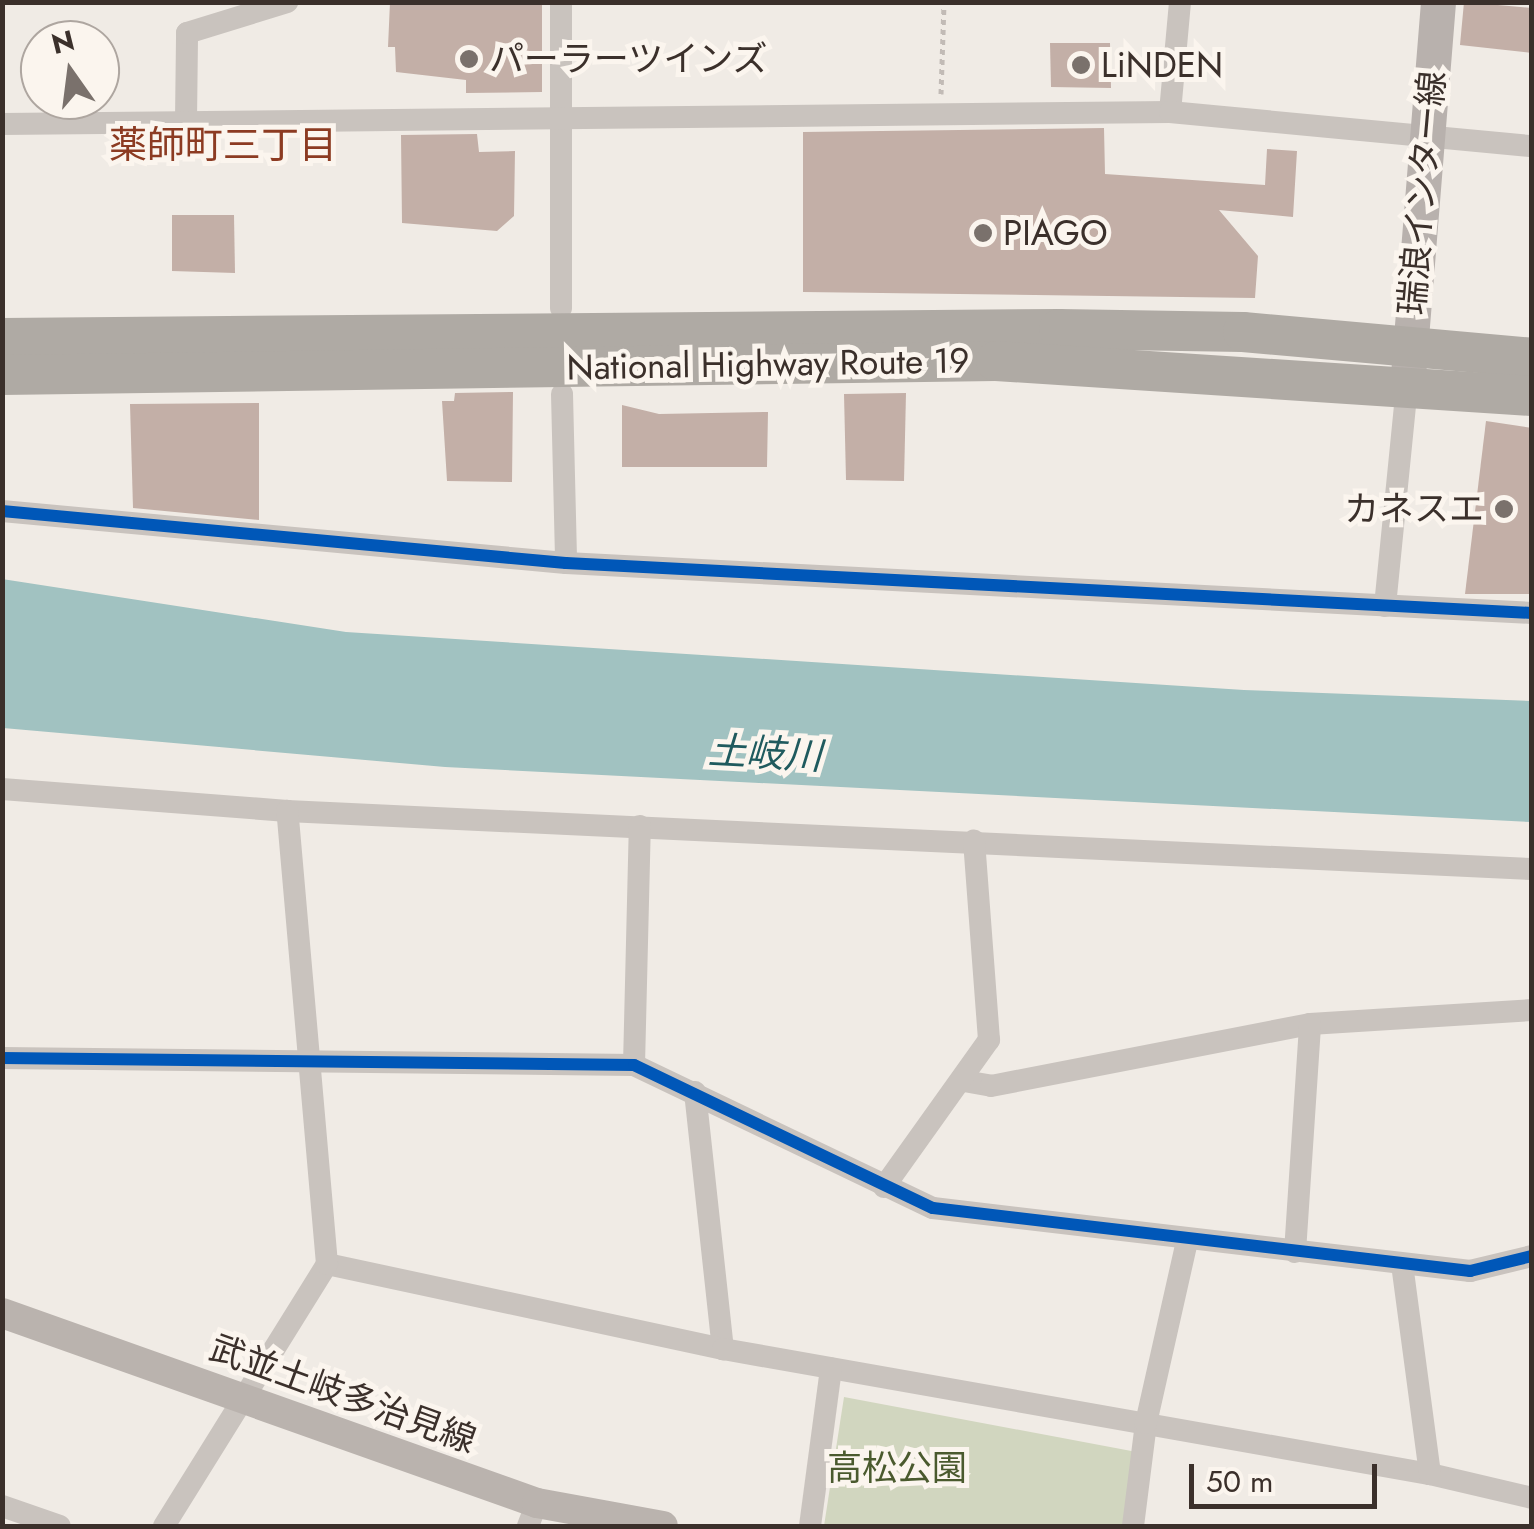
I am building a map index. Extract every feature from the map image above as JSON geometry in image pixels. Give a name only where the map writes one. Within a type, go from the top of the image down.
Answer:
[{"type":"highway","name":"National Highway Route 19","points":[[2,338],[1059,328],[1408,364],[1532,396]]},
{"type":"highway","name":"National Highway Route 19","points":[[2,375],[996,361],[1408,364],[1532,358]]},
{"type":"main road","name":"瑞浪インター線","points":[[1408,364],[1438,2]]},
{"type":"main road","name":"武並土岐多治見線","points":[[2,1313],[239,1397],[532,1515],[663,1526]]},
{"type":"street","points":[[186,120],[187,33],[287,2]]},
{"type":"street","points":[[561,2],[561,308]]},
{"type":"street","points":[[1170,112],[1180,2]]},
{"type":"street","points":[[2,124],[1170,112],[1532,146]]},
{"type":"street","points":[[1385,606],[1408,364]]},
{"type":"street","points":[[562,394],[566,563]]},
{"type":"street","points":[[2,511],[566,563],[1532,614]]},
{"type":"street","points":[[2,789],[287,812],[1532,869]]},
{"type":"street","points":[[164,1526],[239,1397],[327,1264],[287,812]]},
{"type":"street","points":[[634,1065],[640,826]]},
{"type":"street","points":[[884,1187],[964,1081],[989,1040],[974,841]]},
{"type":"street","points":[[964,1081],[991,1086],[1310,1024],[1532,1010]]},
{"type":"street","points":[[1294,1252],[1310,1024]]},
{"type":"street","points":[[2,1058],[634,1065],[933,1208],[1187,1241],[1470,1271],[1532,1256]]},
{"type":"street","points":[[695,1092],[723,1350]]},
{"type":"street","points":[[1133,1526],[1146,1422],[1187,1241]]},
{"type":"street","points":[[327,1264],[723,1350],[1146,1422],[1430,1474],[1532,1498]]},
{"type":"street","points":[[1402,1264],[1430,1474]]},
{"type":"street","points":[[810,1526],[832,1368]]},
{"type":"street","points":[[2,1506],[60,1526]]},
{"type":"path","points":[[940,116],[944,2]]},
{"type":"green space","name":"高松公園","points":[[844,1397],[1142,1453],[1126,1526],[824,1526]]},
{"type":"water","name":"土岐川","points":[[2,579],[346,632],[1244,690],[1531,701],[1531,822],[445,767],[3,728]]},
{"type":"building","name":"パーラーツインズ","points":[[390,2],[542,2],[542,92],[466,93],[466,80],[396,72],[395,47],[388,47]]},
{"type":"building","points":[[1464,2],[1532,8],[1532,53],[1460,45]]},
{"type":"building","name":"LiNDEN","points":[[1050,43],[1110,43],[1111,88],[1051,87]]},
{"type":"building","name":"PIAGO","points":[[1104,128],[1105,174],[1265,185],[1267,149],[1297,151],[1293,217],[1219,210],[1258,256],[1255,298],[803,292],[803,132]]},
{"type":"building","points":[[477,134],[479,152],[515,151],[514,216],[497,231],[402,223],[401,135]]},
{"type":"building","points":[[172,215],[234,215],[235,273],[172,271]]},
{"type":"building","points":[[513,392],[512,482],[447,481],[442,401],[454,401],[455,393]]},
{"type":"building","points":[[906,393],[904,481],[846,480],[844,394]]},
{"type":"building","points":[[259,403],[259,520],[133,508],[130,404]]},
{"type":"building","points":[[622,405],[659,414],[768,412],[767,467],[622,467]]},
{"type":"building","name":"カネスエ","points":[[1486,421],[1532,428],[1532,594],[1465,594]]},
{"type":"cycle path","points":[[2,511],[566,563],[1532,613]]},
{"type":"cycle path","points":[[2,1058],[634,1065],[933,1208],[1470,1271],[1532,1256]]},
{"type":"place","name":"パーラーツインズ","points":[[469,59]]},
{"type":"place","name":"LiNDEN","points":[[1081,65]]},
{"type":"place","name":"PIAGO","points":[[983,233]]},
{"type":"place","name":"カネスエ","points":[[1504,509]]},
{"type":"district","name":"薬師町三丁目","points":[[223,145]]}]
